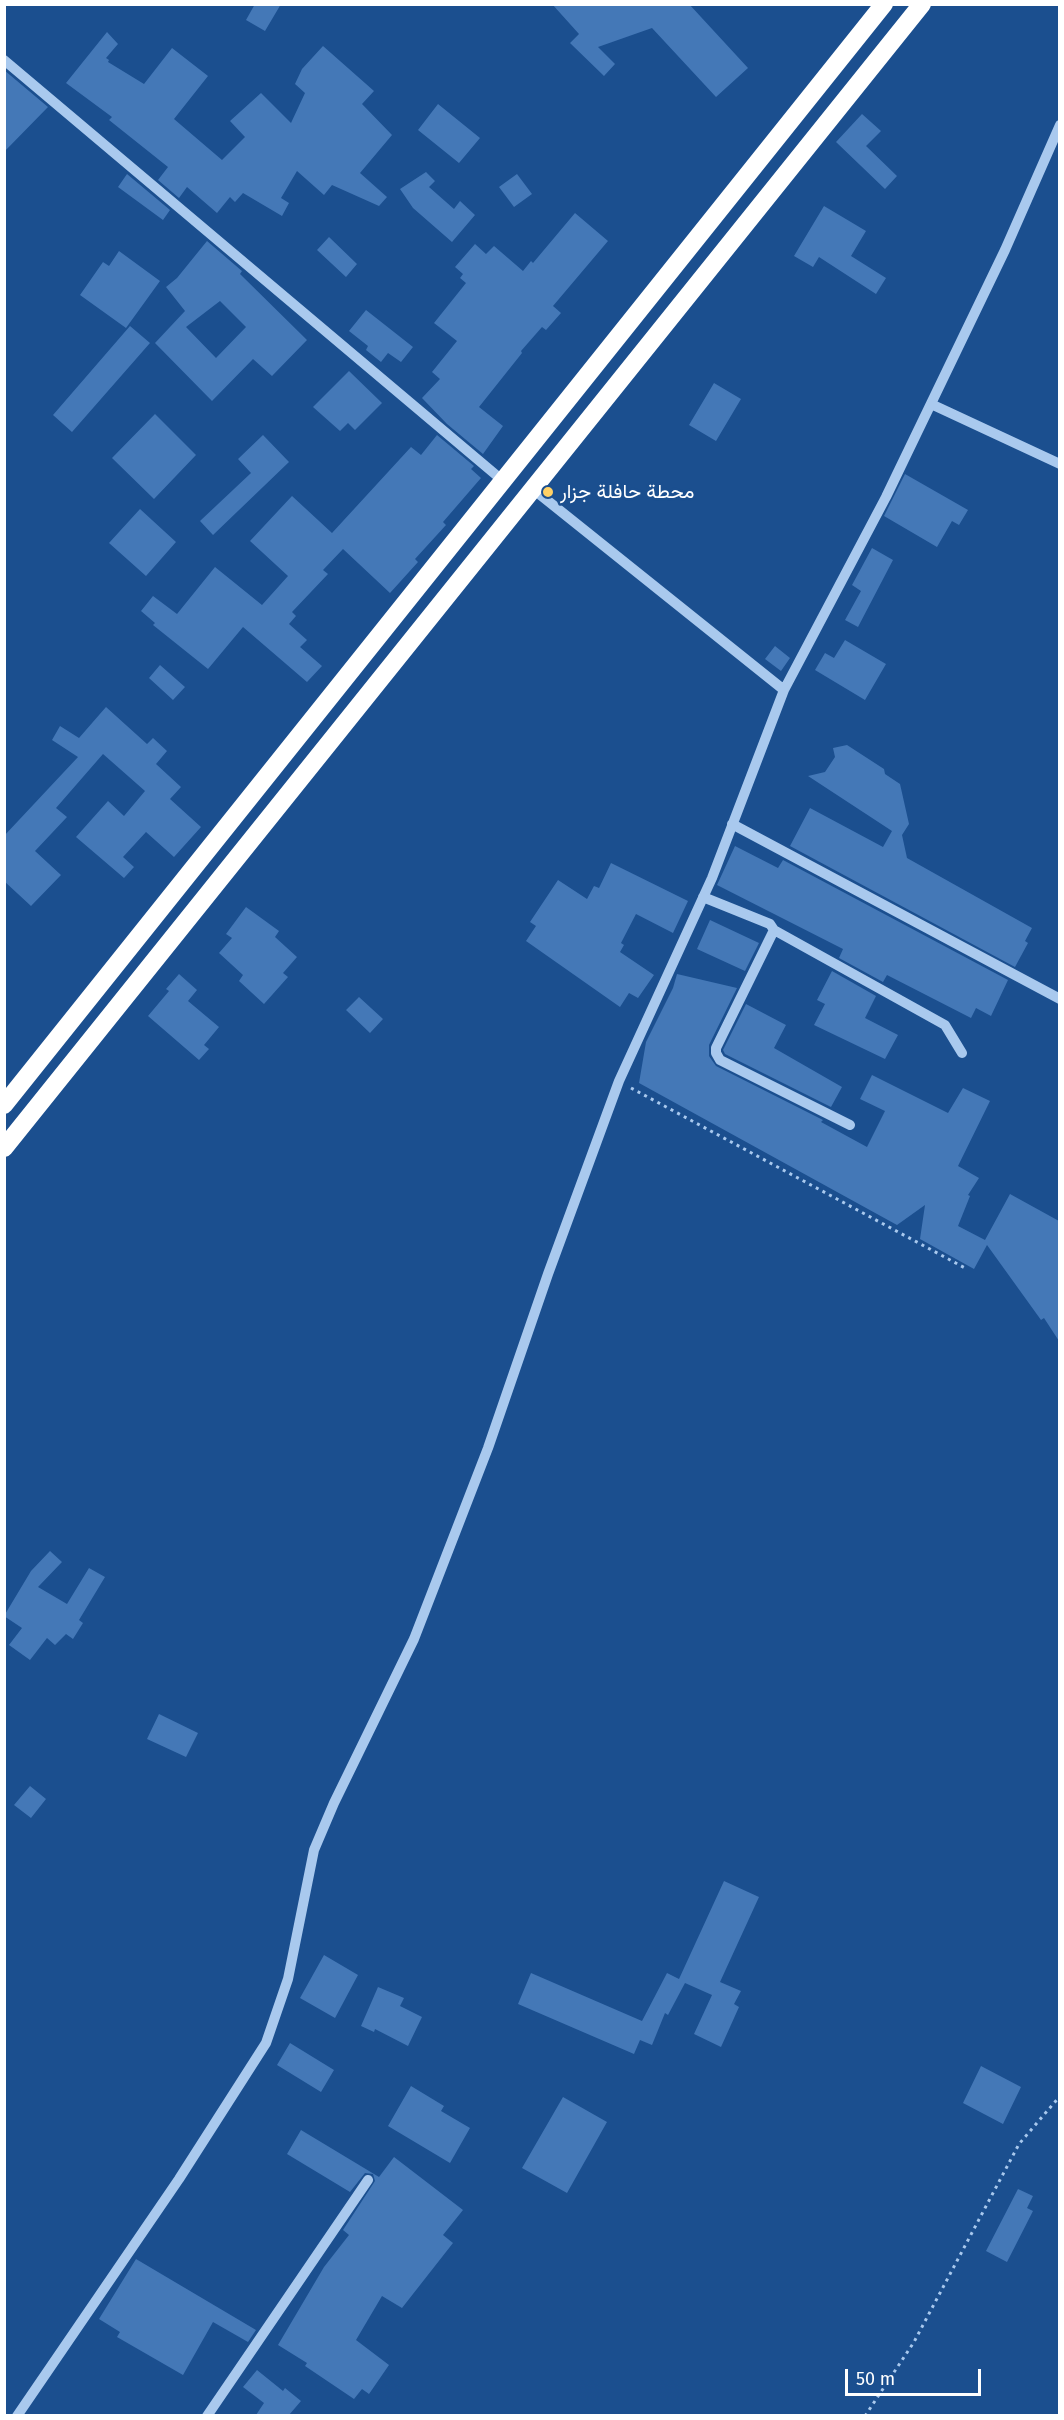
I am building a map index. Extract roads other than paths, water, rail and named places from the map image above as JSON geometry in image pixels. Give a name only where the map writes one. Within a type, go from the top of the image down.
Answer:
[{"type":"highway","points":[[4,1105],[884,4]]},
{"type":"highway","points":[[4,1148],[922,4]]},
{"type":"street","points":[[4,60],[502,480]]},
{"type":"street","points":[[17,2415],[179,2179],[266,2043],[288,1979],[314,1850],[414,1639],[488,1448],[548,1274],[619,1082],[704,897],[784,690],[886,497],[1005,250],[1059,125]]},
{"type":"street","points":[[931,404],[1059,464]]},
{"type":"street","points":[[533,489],[784,690]]},
{"type":"street","points":[[732,824],[1059,999]]},
{"type":"street","points":[[704,897],[770,924],[774,930],[945,1025],[962,1053]]},
{"type":"street","points":[[774,930],[716,1053],[720,1059],[850,1125]]},
{"type":"street","points":[[207,2415],[368,2180]]},
{"type":"place","name":"محطة حافلة جزار","points":[[548,492]]}]
